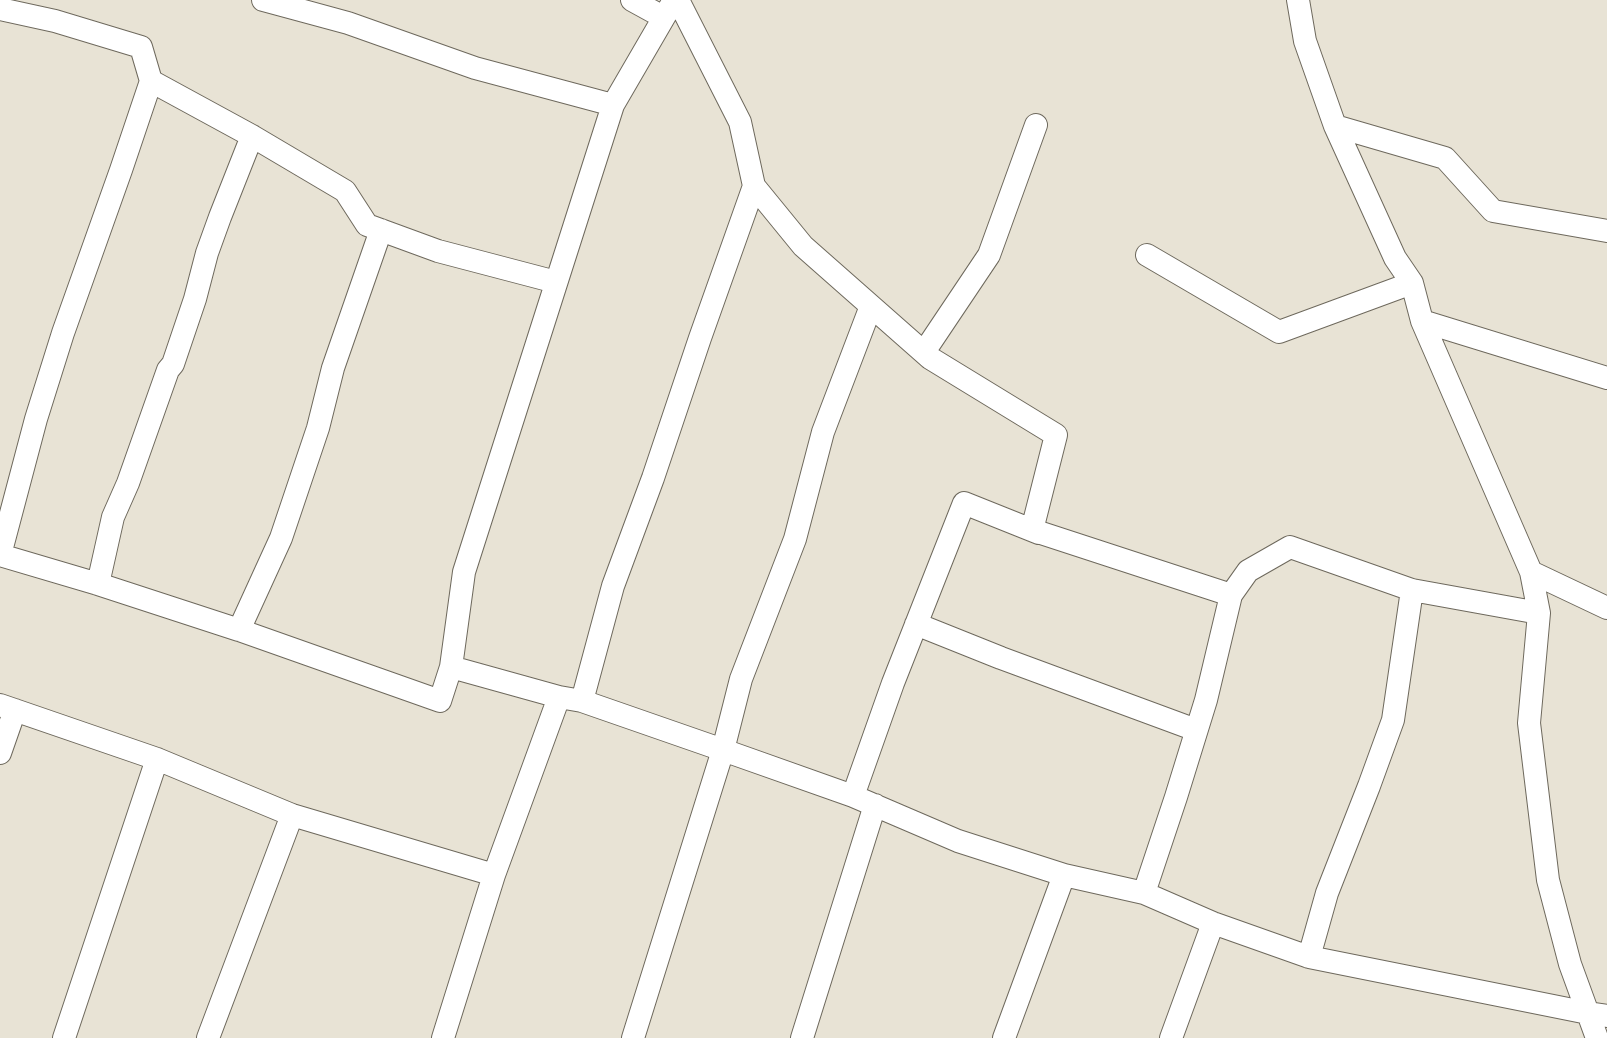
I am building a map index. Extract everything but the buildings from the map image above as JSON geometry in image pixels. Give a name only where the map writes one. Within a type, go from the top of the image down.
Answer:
[{"type":"street","points":[[264,0],[348,24],[475,68],[613,105]]},
{"type":"street","points":[[0,9],[55,21],[141,47],[151,82],[111,200],[63,333],[36,419],[0,555],[98,584],[240,630],[440,700],[451,667],[464,572],[613,105],[669,8],[632,0]]},
{"type":"street","points":[[678,0],[740,122],[754,186],[803,246],[930,358],[1056,435],[1032,530]]},
{"type":"street","points":[[1298,0],[1305,40],[1336,126],[1395,258],[1412,283],[1422,321],[1531,572],[1538,613],[1529,724],[1548,880],[1570,964],[1598,1015],[1597,1038]]},
{"type":"street","points":[[151,82],[252,136],[345,191],[367,225],[438,251],[556,282]]},
{"type":"street","points":[[924,352],[988,255],[1036,125]]},
{"type":"street","points":[[1336,126],[1445,158],[1493,211],[1607,231]]},
{"type":"street","points":[[98,584],[113,517],[128,483],[168,370],[173,364],[195,299],[207,253],[252,136]]},
{"type":"street","points":[[582,701],[613,586],[653,478],[700,338],[754,186]]},
{"type":"street","points":[[240,630],[281,538],[318,428],[335,361],[380,230]]},
{"type":"street","points":[[1147,255],[1279,332],[1412,283]]},
{"type":"street","points":[[633,1038],[723,750],[741,679],[795,539],[823,432],[871,306]]},
{"type":"street","points":[[1422,321],[1607,378]]},
{"type":"street","points":[[853,796],[893,684],[964,503],[1032,530],[1232,595]]},
{"type":"street","points":[[1144,893],[1206,700],[1232,595],[1248,571],[1290,547],[1412,590],[1538,613]]},
{"type":"street","points":[[1531,572],[1607,608]]},
{"type":"street","points":[[1309,957],[1327,892],[1369,786],[1393,720],[1412,590]]},
{"type":"street","points":[[916,624],[1001,658],[1196,730]]},
{"type":"street","points":[[451,667],[559,697],[582,701],[853,796],[958,841],[1064,874],[1144,893],[1213,923],[1309,957],[1598,1015]]},
{"type":"street","points":[[443,1038],[494,875],[559,697]]},
{"type":"street","points":[[0,753],[8,707],[157,759],[292,815],[494,875]]},
{"type":"street","points":[[64,1038],[157,759]]},
{"type":"street","points":[[802,1038],[875,805]]},
{"type":"street","points":[[208,1038],[292,815]]},
{"type":"street","points":[[1004,1038],[1064,874]]},
{"type":"street","points":[[1171,1038],[1213,923]]}]
